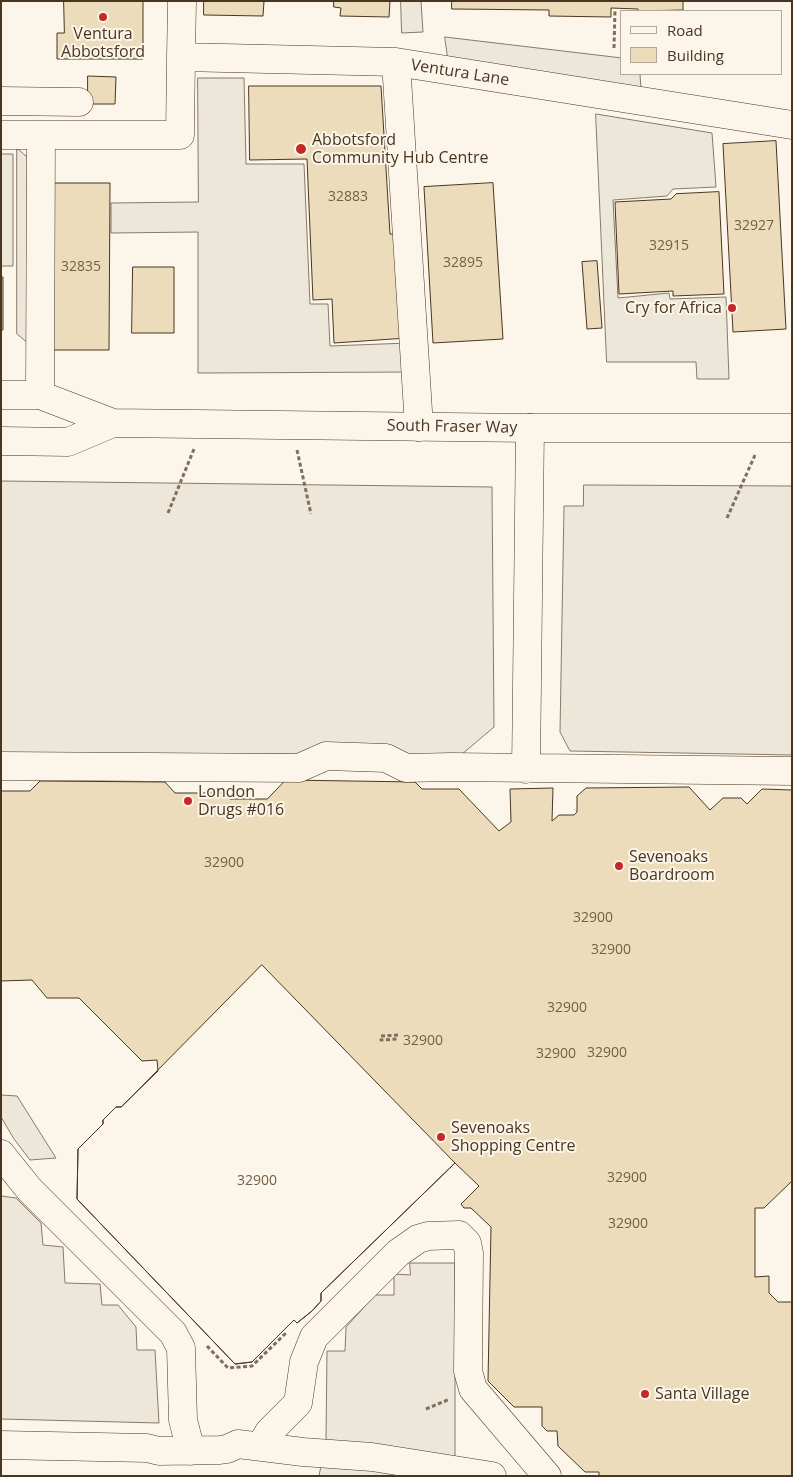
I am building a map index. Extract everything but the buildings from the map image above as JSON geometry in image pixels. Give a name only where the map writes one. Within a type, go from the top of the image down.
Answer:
[{"type":"main road","points":[[21,135],[180,135],[182,1]]},
{"type":"main road","name":"Ventura Lane","points":[[181,57],[396,62],[792,125]]},
{"type":"main road","points":[[396,62],[419,426]]},
{"type":"main road","points":[[40,395],[21,135],[11,101],[79,102]]},
{"type":"main road","name":"South Fraser Way","points":[[1,395],[40,395],[113,424],[779,428]]},
{"type":"main road","name":"South Fraser Way","points":[[1,441],[68,442],[113,424]]},
{"type":"main road","points":[[526,769],[530,428]]},
{"type":"main road","points":[[1,766],[299,768],[326,756],[386,758],[406,768],[792,771]]},
{"type":"main road","points":[[1,1154],[29,1189],[173,1333],[181,1348],[183,1420],[191,1452]]},
{"type":"main road","points":[[261,1446],[269,1432],[298,1403],[304,1362],[314,1337],[398,1253],[418,1239],[428,1236],[460,1235],[466,1242],[469,1253],[468,1371],[473,1389],[547,1476]]},
{"type":"main road","points":[[1,1445],[147,1448],[159,1451],[191,1452],[220,1450],[238,1444],[303,1452],[372,1457],[492,1476]]},
{"type":"path","points":[[614,48],[615,9]]},
{"type":"path","points":[[168,513],[204,424]]},
{"type":"path","points":[[291,426],[312,514]]},
{"type":"path","points":[[727,518],[779,428]]},
{"type":"path","points":[[398,1035],[381,1036],[381,1040],[398,1040]]},
{"type":"path","points":[[228,1368],[252,1366],[266,1352]]},
{"type":"shaded area","points":[[401,1],[421,1],[423,32],[402,33]]},
{"type":"shaded area","points":[[445,37],[620,58],[620,75],[640,75],[641,89],[448,58]]},
{"type":"shaded area","points":[[198,78],[244,78],[246,164],[304,164],[310,304],[328,304],[330,346],[408,343],[410,372],[198,373],[198,232],[111,233],[111,203],[198,202]]},
{"type":"shaded area","points":[[596,114],[712,133],[716,187],[673,189],[667,196],[613,200],[618,298],[669,293],[670,299],[726,297],[729,379],[697,379],[696,362],[607,362]]},
{"type":"shaded area","points":[[17,148],[36,165],[35,349],[17,334]]},
{"type":"shaded area","points":[[1,154],[13,154],[13,266],[1,266]]},
{"type":"shaded area","points":[[1,481],[492,487],[494,727],[461,755],[1,753]]},
{"type":"shaded area","points":[[584,485],[792,486],[792,755],[570,751],[560,732],[564,506],[583,506]]},
{"type":"shaded area","points":[[1,1095],[17,1096],[56,1158],[30,1160],[14,1139],[1,1117]]},
{"type":"shaded area","points":[[1,1196],[16,1198],[41,1223],[43,1245],[63,1247],[65,1283],[100,1284],[102,1305],[118,1305],[136,1327],[137,1350],[155,1350],[159,1423],[1,1419]]},
{"type":"shaded area","points":[[410,1263],[455,1263],[455,1476],[319,1476],[326,1440],[327,1351],[345,1351],[346,1327],[375,1295],[394,1295],[394,1274],[410,1275]]},
{"type":"place","name":"Ventura Abbotsford","points":[[103,17]]},
{"type":"place","name":"Abbotsford Community Hub Centre","points":[[301,149]]},
{"type":"place","name":"Cry for Africa","points":[[732,308]]},
{"type":"place","name":"London Drugs #016","points":[[188,801]]},
{"type":"place","name":"Sevenoaks Boardroom","points":[[619,866]]},
{"type":"place","name":"Sevenoaks Shopping Centre","points":[[441,1137]]},
{"type":"place","name":"Santa Village","points":[[645,1394]]}]
